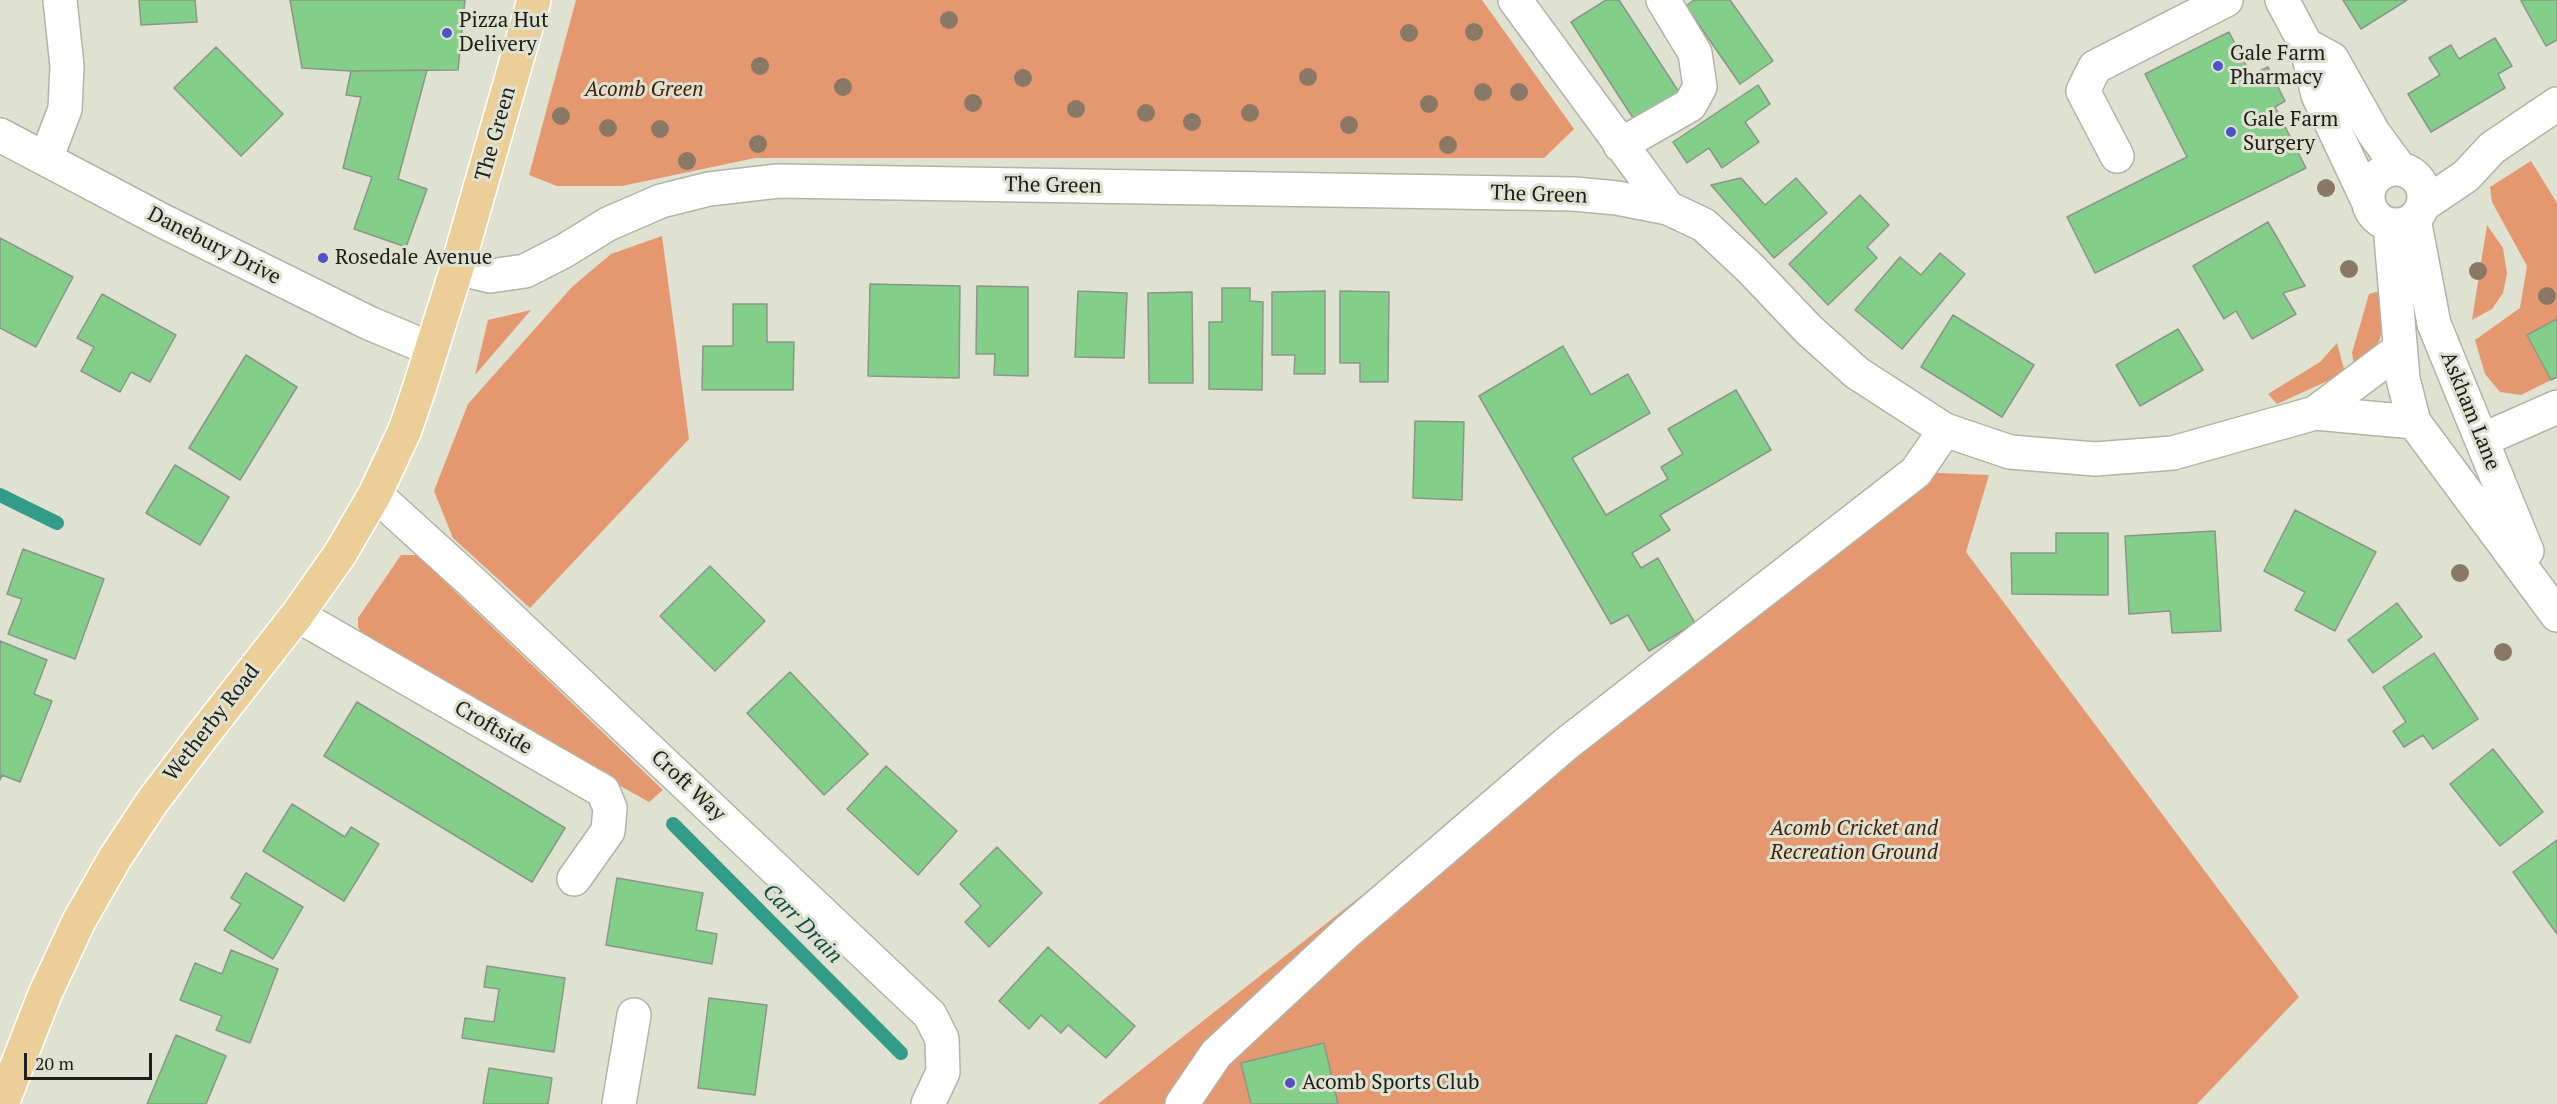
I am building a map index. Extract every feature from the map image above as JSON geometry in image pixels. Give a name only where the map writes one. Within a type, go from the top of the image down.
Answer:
[{"type":"main road","name":"The Green","points":[[431,349],[457,268],[534,0]]},
{"type":"main road","name":"Wetherby Road","points":[[2,1104],[45,994],[79,921],[115,858],[190,752],[297,615],[340,554],[375,494],[405,430],[431,349]]},
{"type":"street","points":[[46,159],[65,110],[67,66],[60,0]]},
{"type":"street","name":"The Green","points":[[1515,0],[1668,208]]},
{"type":"street","points":[[1620,145],[1690,105],[1700,87],[1695,53],[1663,0]]},
{"type":"street","points":[[2117,156],[2083,91],[2095,67],[2226,0]]},
{"type":"street","points":[[2282,0],[2306,45],[2318,95],[2374,216],[2409,217],[2466,176],[2492,148],[2557,104]]},
{"type":"street","points":[[2306,45],[2332,59],[2373,132],[2422,188],[2409,217]]},
{"type":"street","name":"Danebury Drive","points":[[0,135],[161,220],[358,318],[431,349]]},
{"type":"street","points":[[2367,199],[2369,186],[2376,176],[2388,170],[2406,171],[2442,165],[2461,156],[2492,148]]},
{"type":"street","name":"The Green","points":[[457,268],[490,276],[525,271],[564,251],[608,224],[661,201],[709,189],[778,181],[1574,194],[1617,198],[1668,208],[1704,225],[1750,268],[1809,330],[1857,374],[1945,430],[2010,452],[2094,459],[2173,453],[2315,414]]},
{"type":"street","name":"Askham Lane","points":[[2409,217],[2400,349],[2405,390],[2414,422],[2551,605]]},
{"type":"street","name":"Askham Lane","points":[[2409,217],[2434,324],[2551,605]]},
{"type":"street","points":[[2315,414],[2400,349]]},
{"type":"street","points":[[2482,440],[2557,407]]},
{"type":"street","points":[[2315,414],[2414,422]]},
{"type":"street","points":[[1182,1104],[1216,1054],[1347,932],[1566,744],[1916,472],[1945,430]]},
{"type":"street","name":"Croft Way","points":[[375,494],[473,583],[930,1015],[942,1039],[943,1072],[928,1104]]},
{"type":"street","name":"Croftside","points":[[297,615],[603,791],[610,808],[608,831],[574,879]]},
{"type":"street","points":[[619,1104],[634,1015]]},
{"type":"green space","name":"Acomb Green","points":[[576,0],[1482,0],[1574,129],[1544,158],[755,158],[622,186],[557,186],[529,175]]},
{"type":"green space","points":[[2531,161],[2557,203],[2557,319],[2527,336],[2551,380],[2521,395],[2500,392],[2485,374],[2475,340],[2520,308],[2527,266],[2492,202],[2490,187]]},
{"type":"green space","points":[[2487,225],[2503,248],[2507,274],[2503,293],[2492,309],[2472,320]]},
{"type":"green space","points":[[662,236],[689,439],[530,608],[453,538],[434,491],[468,404],[572,287],[611,254]]},
{"type":"green space","points":[[2383,290],[2385,315],[2380,339],[2369,357],[2355,370],[2352,353],[2369,294]]},
{"type":"green space","points":[[531,310],[475,375],[488,320]]},
{"type":"green space","points":[[2337,343],[2345,373],[2277,404],[2268,394],[2320,362]]},
{"type":"green space","name":"Acomb Cricket and Recreation Ground","points":[[1906,465],[1916,472],[1989,475],[1966,552],[2299,997],[2197,1104],[1098,1104]]},
{"type":"green space","points":[[401,555],[417,555],[663,790],[649,802],[368,644],[358,627],[358,618]]},
{"type":"building","points":[[139,0],[195,0],[197,22],[141,25]]},
{"type":"building","points":[[290,0],[465,0],[458,70],[351,71],[302,68]]},
{"type":"building","points":[[1606,0],[1619,0],[1679,92],[1635,121],[1571,22]]},
{"type":"building","points":[[1694,0],[1730,0],[1773,61],[1740,84],[1686,6]]},
{"type":"building","points":[[2343,0],[2407,0],[2361,29]]},
{"type":"building","points":[[2557,0],[2557,40],[2546,46],[2521,1]]},
{"type":"building","name":"Gale Farm Surgery","points":[[2229,32],[2251,75],[2268,67],[2285,101],[2275,107],[2306,168],[2095,273],[2067,217],[2187,157],[2145,74]]},
{"type":"building","points":[[2495,38],[2512,66],[2498,74],[2505,88],[2431,132],[2408,94],[2440,75],[2429,58],[2451,45],[2459,59]]},
{"type":"building","points":[[216,47],[283,114],[241,156],[174,88]]},
{"type":"building","points":[[427,70],[398,179],[427,189],[406,247],[354,229],[372,177],[343,168],[361,97],[346,95],[351,71]]},
{"type":"building","points":[[1758,85],[1770,104],[1745,122],[1759,142],[1722,168],[1709,148],[1687,163],[1673,142]]},
{"type":"building","points":[[1741,178],[1765,205],[1796,178],[1827,213],[1774,258],[1711,185]]},
{"type":"building","points":[[1860,195],[1889,225],[1867,247],[1877,258],[1828,305],[1789,264]]},
{"type":"building","points":[[2268,222],[2305,286],[2283,293],[2296,314],[2252,339],[2236,311],[2224,319],[2193,266]]},
{"type":"building","points":[[0,238],[73,277],[36,347],[0,328]]},
{"type":"building","points":[[1940,253],[1965,274],[1902,349],[1855,310],[1900,257],[1921,275]]},
{"type":"building","points":[[870,284],[960,286],[959,378],[868,376]]},
{"type":"building","points":[[977,286],[1028,287],[1028,376],[994,375],[995,354],[976,354]]},
{"type":"building","points":[[1222,288],[1250,288],[1250,301],[1263,302],[1262,390],[1209,389],[1209,322],[1222,322]]},
{"type":"building","points":[[1078,291],[1127,293],[1124,358],[1075,357]]},
{"type":"building","points":[[1325,291],[1325,374],[1294,374],[1295,355],[1272,355],[1272,292]]},
{"type":"building","points":[[1340,291],[1389,292],[1388,382],[1360,382],[1360,363],[1340,363]]},
{"type":"building","points":[[1192,292],[1193,383],[1149,383],[1148,293]]},
{"type":"building","points":[[102,294],[176,335],[150,382],[131,372],[120,392],[81,371],[94,347],[77,338]]},
{"type":"building","points":[[733,304],[767,304],[767,342],[794,342],[793,390],[702,390],[703,346],[733,346]]},
{"type":"building","points":[[1953,315],[2034,365],[2002,417],[1921,367]]},
{"type":"building","points":[[2557,319],[2557,377],[2551,380],[2527,335]]},
{"type":"building","points":[[2178,329],[2203,370],[2140,406],[2116,365]]},
{"type":"building","points":[[1563,346],[1591,395],[1628,374],[1650,413],[1572,458],[1606,515],[1668,479],[1661,467],[1683,454],[1668,429],[1736,390],[1771,450],[1660,515],[1670,530],[1632,553],[1641,568],[1658,558],[1695,623],[1649,651],[1628,615],[1611,624],[1479,396]]},
{"type":"building","points":[[246,355],[297,387],[240,480],[189,448]]},
{"type":"building","points":[[1415,421],[1464,422],[1462,500],[1413,498]]},
{"type":"building","points":[[175,465],[229,497],[200,545],[146,513]]},
{"type":"building","points":[[2295,510],[2376,552],[2335,631],[2295,610],[2305,592],[2264,571]]},
{"type":"building","points":[[2215,531],[2221,631],[2172,633],[2170,611],[2129,614],[2125,536]]},
{"type":"building","points":[[2056,533],[2108,533],[2108,595],[2012,594],[2011,553],[2056,553]]},
{"type":"building","points":[[23,549],[104,579],[75,659],[8,634],[22,599],[7,594]]},
{"type":"building","points":[[710,566],[765,621],[715,671],[660,616]]},
{"type":"building","points":[[2397,603],[2422,637],[2373,673],[2348,640]]},
{"type":"building","points":[[0,641],[47,660],[34,694],[52,701],[20,782],[2,775],[0,780]]},
{"type":"building","points":[[2434,653],[2478,719],[2433,749],[2423,735],[2404,747],[2393,731],[2406,722],[2383,687]]},
{"type":"building","points":[[790,672],[868,754],[824,795],[747,713]]},
{"type":"building","points":[[357,702],[565,828],[532,882],[324,756]]},
{"type":"building","points":[[2493,749],[2543,812],[2500,846],[2450,784]]},
{"type":"building","points":[[886,766],[957,831],[918,875],[847,809]]},
{"type":"building","points":[[292,804],[345,837],[351,827],[379,844],[344,901],[263,851]]},
{"type":"building","points":[[2557,840],[2557,934],[2513,872]]},
{"type":"building","points":[[997,847],[1042,893],[989,947],[965,922],[981,906],[960,884]]},
{"type":"building","points":[[246,873],[303,907],[273,959],[224,930],[241,904],[231,898]]},
{"type":"building","points":[[617,878],[703,893],[696,930],[717,934],[712,964],[606,945]]},
{"type":"building","points":[[1048,947],[1135,1026],[1106,1058],[1068,1025],[1061,1033],[1041,1015],[1029,1029],[999,1001]]},
{"type":"building","points":[[231,950],[278,969],[250,1043],[216,1030],[222,1016],[180,1000],[195,963],[222,974]]},
{"type":"building","points":[[487,966],[565,978],[554,1052],[462,1038],[465,1018],[494,1022],[499,989],[484,987]]},
{"type":"building","points":[[709,998],[767,1005],[755,1095],[698,1088]]},
{"type":"building","points":[[176,1035],[226,1056],[206,1104],[147,1104]]},
{"type":"building","name":"Acomb Sports Club","points":[[1324,1043],[1338,1104],[1251,1104],[1241,1063]]},
{"type":"building","points":[[489,1068],[552,1078],[548,1104],[483,1104]]},
{"type":"waterway","name":"Carr Drain","points":[[0,495],[57,523]]},
{"type":"waterway","name":"Carr Drain","points":[[673,824],[901,1053]]},
{"type":"place","name":"Pizza Hut Delivery","points":[[447,33]]},
{"type":"place","name":"Gale Farm Pharmacy","points":[[2218,66]]},
{"type":"place","name":"Gale Farm Surgery","points":[[2231,132]]},
{"type":"place","name":"Rosedale Avenue","points":[[323,258]]},
{"type":"place","name":"Acomb Sports Club","points":[[1290,1083]]}]
